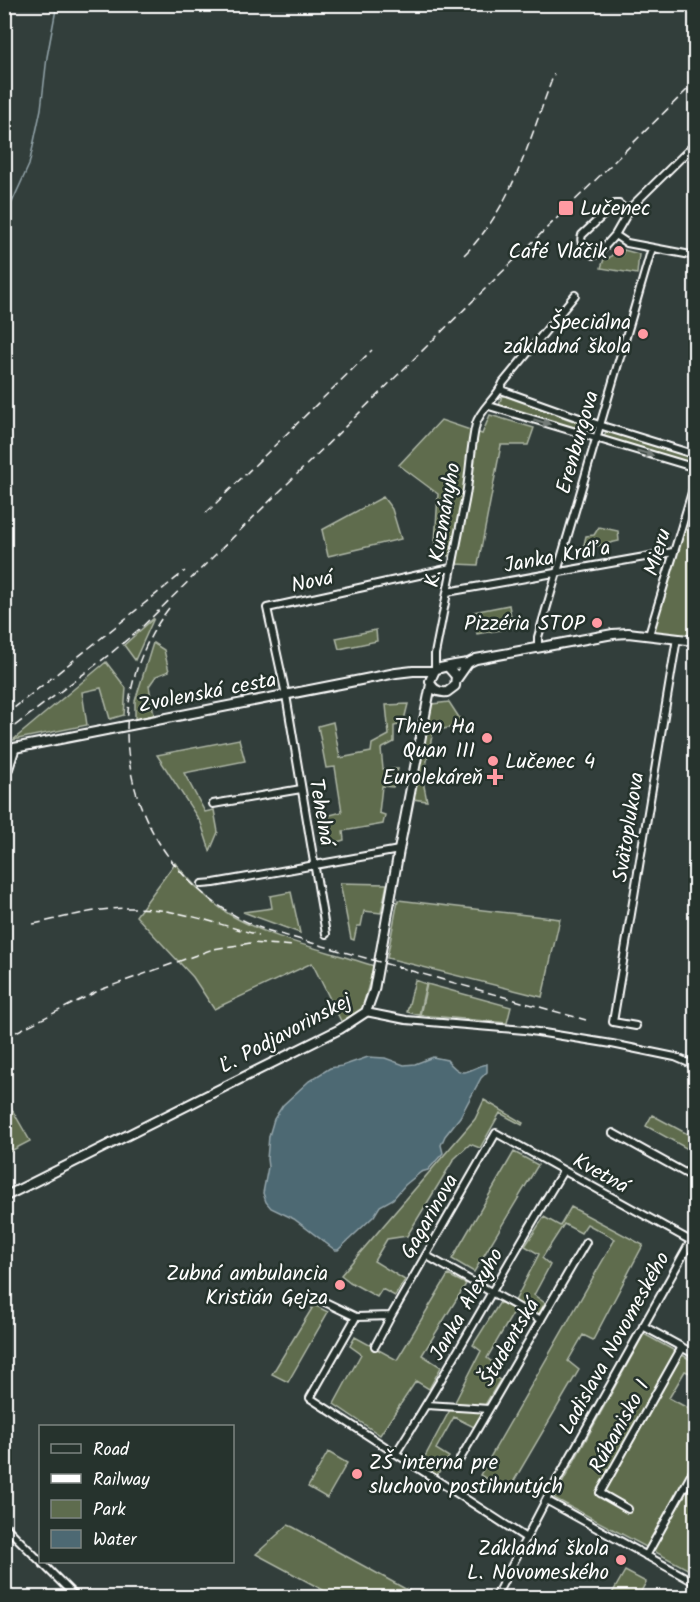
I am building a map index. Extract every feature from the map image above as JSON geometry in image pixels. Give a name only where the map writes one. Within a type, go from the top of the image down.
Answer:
[{"type":"street","points":[[627,211],[619,204],[615,204],[582,235],[581,243],[591,255],[596,255],[615,235],[627,211],[696,143]]},
{"type":"street","points":[[615,235],[627,243],[696,256]]},
{"type":"street","name":"Erenburgova","points":[[538,646],[538,637],[556,573],[652,248]]},
{"type":"street","name":"K. Kuzmányho","points":[[434,670],[477,422],[489,406],[493,395],[501,390],[503,383],[575,295]]},
{"type":"street","points":[[501,390],[599,425],[696,454]]},
{"type":"street","points":[[489,406],[696,468]]},
{"type":"street","name":"Mieru","points":[[649,635],[696,479]]},
{"type":"street","name":"Janka Kráľa","points":[[447,592],[674,552]]},
{"type":"street","name":"Nová","points":[[286,695],[267,608],[451,568]]},
{"type":"street","name":"Zvolenská cesta","points":[[4,750],[286,695],[416,671],[434,670],[538,646],[613,633],[696,640]]},
{"type":"street","name":"Svätoplukova","points":[[636,1026],[613,1022],[677,638]]},
{"type":"street","points":[[427,703],[440,692],[450,690],[455,686],[456,680],[454,672],[446,667],[435,654],[428,665],[416,671],[440,692]]},
{"type":"street","points":[[456,680],[468,663]]},
{"type":"street","points":[[431,682],[434,670]]},
{"type":"street","name":"Ľ. Podjavorinskej","points":[[4,1197],[340,1029],[366,1012],[378,974],[431,682]]},
{"type":"street","name":"Tehelná","points":[[286,695],[326,934]]},
{"type":"street","points":[[4,772],[9,769],[16,747]]},
{"type":"street","points":[[213,804],[301,789]]},
{"type":"street","points":[[202,884],[399,850]]},
{"type":"street","points":[[366,1012],[406,1020],[525,1030],[645,1050],[675,1057],[696,1066]]},
{"type":"street","name":"Kvetná","points":[[496,1133],[691,1241]]},
{"type":"street","name":"Gagarinova","points":[[375,1346],[496,1133]]},
{"type":"street","points":[[613,1133],[696,1179]]},
{"type":"street","name":"Janka Alexyho","points":[[396,1453],[427,1405],[563,1171]]},
{"type":"street","name":"Ladislava Novomeského","points":[[495,1598],[546,1500],[696,1232]]},
{"type":"street","name":"Študentská","points":[[460,1459],[585,1242]]},
{"type":"street","points":[[427,1256],[541,1320]]},
{"type":"street","points":[[325,1302],[356,1317],[391,1316]]},
{"type":"street","points":[[356,1317],[310,1398],[526,1538]]},
{"type":"street","points":[[643,1326],[696,1355]]},
{"type":"street","name":"Rúbanisko I","points":[[628,1509],[600,1493],[682,1347]]},
{"type":"street","points":[[427,1405],[489,1409]]},
{"type":"street","points":[[646,1556],[696,1466]]},
{"type":"street","points":[[546,1500],[696,1583]]},
{"type":"street","points":[[4,1525],[39,1559]]},
{"type":"street","points":[[43,1563],[77,1598]]},
{"type":"green space","points":[[624,250],[639,254],[637,274],[601,268],[605,256],[609,258],[614,253],[622,255]]},
{"type":"green space","points":[[502,395],[590,427],[589,433],[499,406]]},
{"type":"green space","points":[[490,415],[534,428],[528,445],[501,445],[478,565],[456,564],[435,543],[438,494],[399,465],[441,420],[482,434]]},
{"type":"green space","points":[[606,431],[694,458],[692,463],[604,437]]},
{"type":"green space","points":[[695,494],[694,636],[649,631]]},
{"type":"green space","points":[[383,497],[392,509],[401,539],[328,556],[322,530]]},
{"type":"green space","points":[[599,527],[618,531],[619,541],[583,549],[586,536],[594,535]]},
{"type":"green space","points":[[509,605],[513,628],[477,634],[473,612]]},
{"type":"green space","points":[[154,618],[135,660],[124,645]]},
{"type":"green space","points":[[376,630],[377,641],[339,649],[336,638]]},
{"type":"green space","points":[[153,643],[164,650],[169,671],[156,676],[149,686],[154,715],[135,719],[135,701]]},
{"type":"green space","points":[[106,662],[126,688],[124,715],[110,719],[101,688],[82,692],[87,725],[13,740]]},
{"type":"green space","points":[[449,702],[464,725],[433,731],[423,781],[427,801],[413,799],[427,718],[432,704]]},
{"type":"green space","points":[[408,704],[403,724],[394,726],[394,742],[381,749],[383,769],[398,769],[393,787],[382,786],[379,813],[385,815],[383,824],[343,831],[344,840],[331,844],[326,816],[342,812],[335,767],[326,768],[318,726],[333,722],[340,758],[371,752],[372,744],[389,735],[386,705]]},
{"type":"green space","points":[[239,739],[245,761],[184,773],[205,812],[214,810],[218,832],[210,851],[201,823],[157,755]]},
{"type":"green space","points":[[175,863],[214,903],[246,923],[281,938],[374,966],[362,1009],[342,1023],[312,963],[214,1009],[193,977],[136,916]]},
{"type":"green space","points":[[340,883],[387,884],[381,913],[364,911],[361,926],[357,926],[354,940],[351,939]]},
{"type":"green space","points":[[291,892],[300,933],[243,912],[272,908],[270,896]]},
{"type":"green space","points":[[398,900],[560,919],[542,997],[387,958]]},
{"type":"green space","points":[[415,980],[426,984],[419,1015],[407,1012]]},
{"type":"green space","points":[[427,984],[511,1007],[507,1023],[420,1015]]},
{"type":"green space","points":[[6,1099],[30,1141],[5,1154],[4,1100]]},
{"type":"green space","points":[[484,1100],[523,1123],[522,1125],[500,1113],[480,1148],[470,1144],[454,1159],[407,1236],[387,1239],[374,1261],[405,1280],[395,1296],[382,1289],[377,1297],[350,1282],[341,1275],[475,1119]]},
{"type":"green space","points":[[652,1115],[695,1138],[695,1153],[646,1126]]},
{"type":"green space","points":[[514,1152],[538,1165],[474,1272],[452,1259]]},
{"type":"green space","points":[[571,1207],[643,1245],[593,1340],[583,1335],[568,1361],[579,1370],[508,1491],[480,1475],[615,1239],[587,1224],[581,1233],[564,1224],[542,1258],[550,1265],[534,1295],[545,1303],[538,1315],[515,1301],[539,1254],[525,1246],[544,1217],[560,1226]]},
{"type":"green space","points":[[448,1275],[466,1284],[422,1355],[441,1367],[429,1389],[416,1381],[380,1435],[334,1404],[361,1354],[350,1346],[355,1337],[397,1360]]},
{"type":"green space","points":[[500,1302],[515,1310],[487,1358],[496,1365],[491,1375],[500,1380],[485,1405],[454,1404],[481,1351],[473,1345]]},
{"type":"green space","points":[[314,1305],[328,1312],[288,1382],[272,1374]]},
{"type":"green space","points":[[644,1334],[695,1362],[695,1375],[685,1371],[669,1398],[695,1412],[695,1573],[554,1498]]},
{"type":"green space","points":[[451,1408],[484,1411],[474,1427],[454,1417],[436,1449],[449,1457],[437,1475],[421,1464]]},
{"type":"green space","points":[[328,1452],[347,1463],[327,1498],[308,1487]]},
{"type":"green space","points":[[288,1525],[420,1597],[336,1597],[256,1554]]},
{"type":"green space","points":[[625,1571],[646,1582],[638,1597],[610,1597]]},
{"type":"water","points":[[368,1057],[385,1058],[404,1065],[415,1064],[433,1057],[447,1060],[462,1072],[487,1064],[487,1072],[481,1078],[460,1117],[445,1136],[441,1145],[443,1153],[428,1170],[421,1172],[393,1199],[380,1206],[374,1216],[338,1250],[335,1250],[294,1219],[271,1208],[266,1202],[263,1193],[268,1167],[269,1136],[274,1119],[283,1105],[309,1081],[330,1068]]},
{"type":"waterway","points":[[4,220],[29,165],[41,109],[47,57],[57,4]]},
{"type":"railway","points":[[464,255],[481,236],[508,193],[554,74]]},
{"type":"railway","points":[[4,734],[110,654],[143,626],[696,81]]},
{"type":"railway","points":[[206,513],[372,350]]},
{"type":"railway","points":[[4,716],[185,571]]},
{"type":"railway","points":[[169,608],[143,652],[130,699],[128,747],[137,793],[156,837],[184,875],[221,907],[266,930],[586,1020]]},
{"type":"railway","points":[[33,924],[104,910],[145,908],[194,917],[259,935]]},
{"type":"railway","points":[[4,1038],[100,990],[213,949],[251,943],[295,946]]},
{"type":"place","name":"Lučenec","points":[[566,208]]},
{"type":"place","name":"Café Vláčik","points":[[619,251]]},
{"type":"place","name":"Špeciálna základná škola","points":[[643,334]]},
{"type":"place","name":"Pizzéria STOP","points":[[597,623]]},
{"type":"place","name":"Thien Ha Quan III","points":[[487,738]]},
{"type":"place","name":"Lučenec 4","points":[[493,761]]},
{"type":"place","name":"Eurolekáreň","points":[[495,777]]},
{"type":"place","name":"Zubná ambulancia Kristián Gejza","points":[[340,1285]]},
{"type":"place","name":"ZŠ interna pre sluchovo postihnutých","points":[[357,1474]]},
{"type":"place","name":"Základná škola L. Novomeského","points":[[621,1560]]}]
